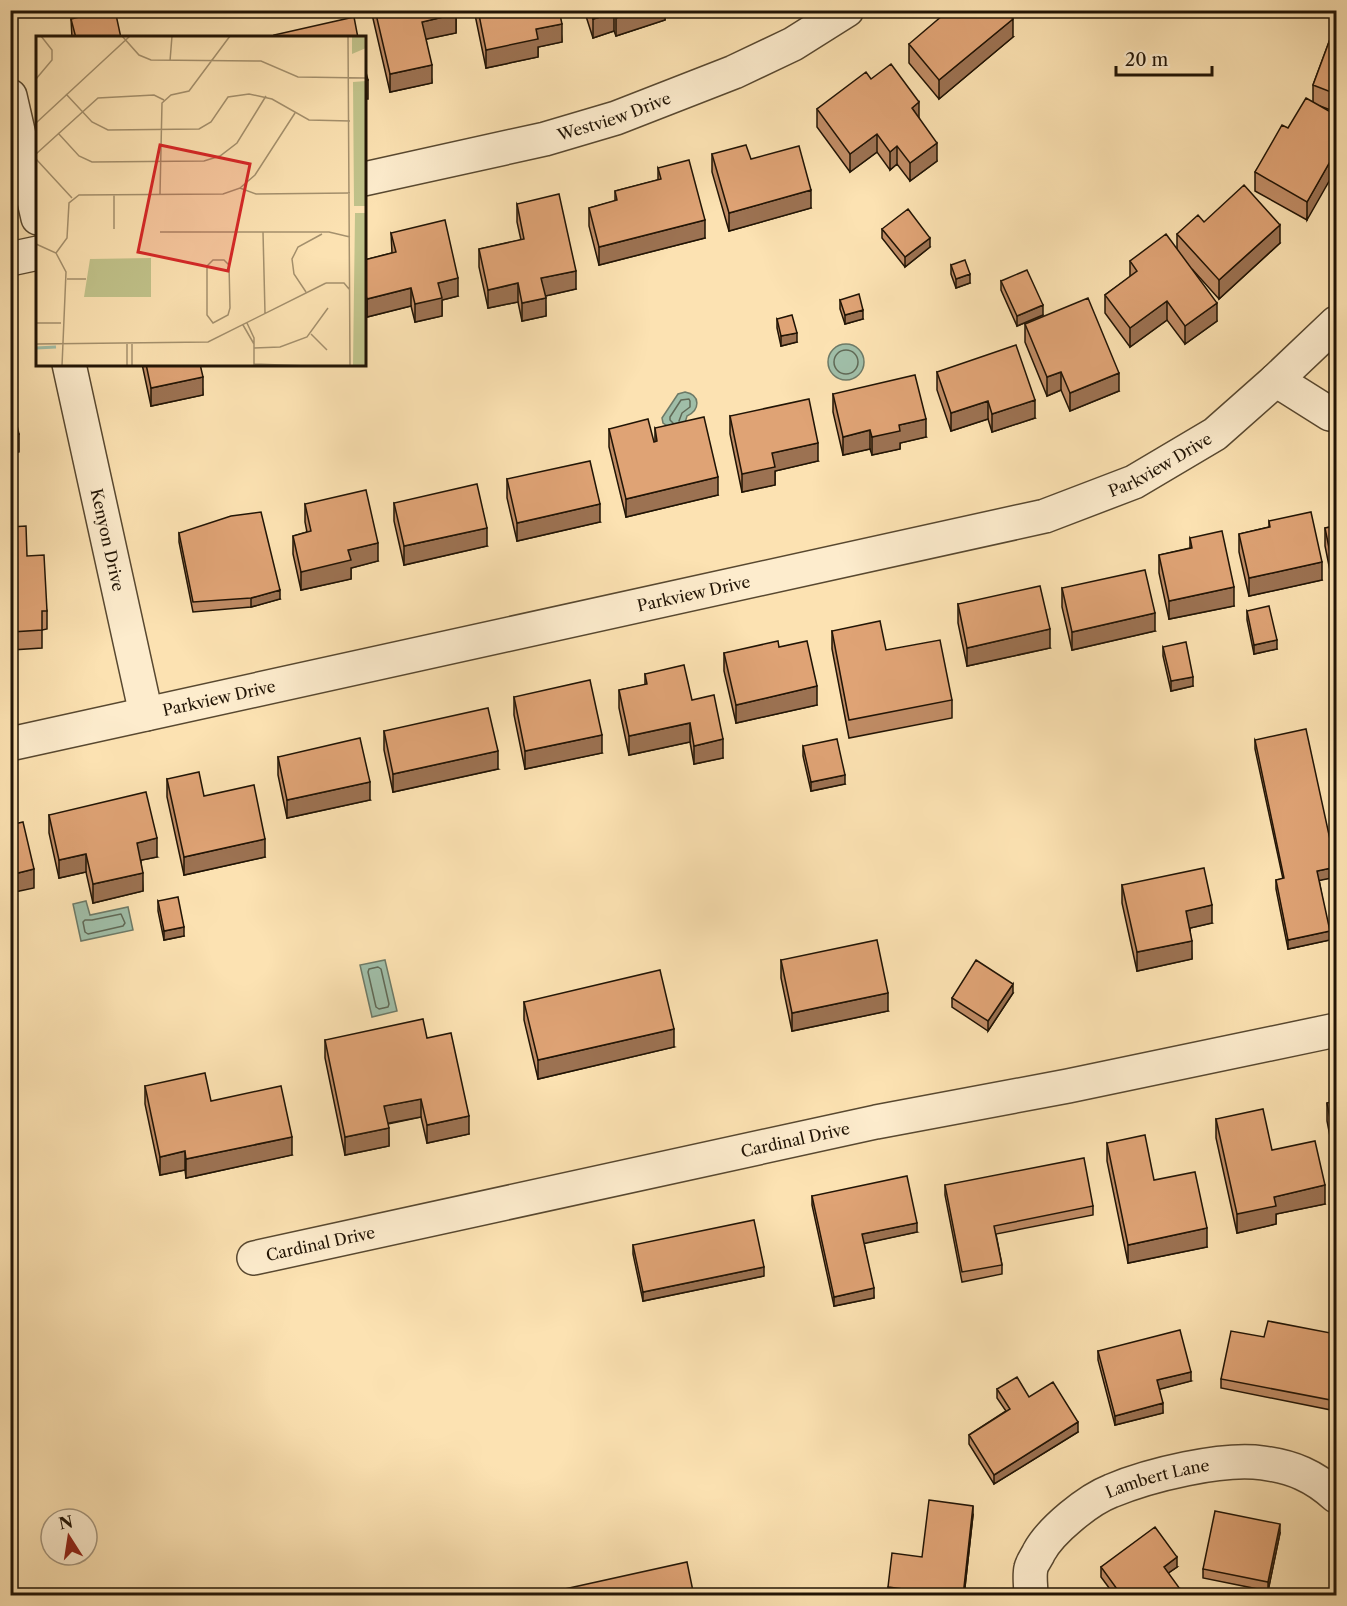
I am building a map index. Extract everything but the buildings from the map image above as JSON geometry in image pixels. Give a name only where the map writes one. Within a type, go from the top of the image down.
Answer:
[{"type":"street","name":"Westview Drive","points":[[366,179],[545,139],[616,118],[734,72],[793,44],[847,10]]},
{"type":"street","points":[[10,96],[36,209]]},
{"type":"street","points":[[10,260],[36,254]]},
{"type":"street","name":"Parkview Drive","points":[[10,744],[1045,516],[1134,482],[1215,434],[1336,323]]},
{"type":"street","name":"Kenyon Drive","points":[[69,366],[146,714]]},
{"type":"street","points":[[1276,380],[1330,414],[1336,415]]},
{"type":"street","name":"Cardinal Drive","points":[[254,1258],[876,1122],[1057,1088],[1336,1030]]},
{"type":"street","name":"Lambert Lane","points":[[1031,1596],[1031,1567],[1045,1542],[1066,1520],[1110,1491],[1158,1476],[1212,1465],[1261,1462],[1293,1469],[1320,1481],[1336,1496]]},
{"type":"water","points":[[846,344],[859,349],[864,362],[859,375],[846,380],[833,375],[828,362],[833,349]]},
{"type":"water","points":[[685,392],[694,396],[696,407],[687,416],[685,423],[675,431],[663,423],[662,418],[678,394]]},
{"type":"water","points":[[86,901],[90,915],[128,907],[133,930],[81,941],[73,904]]},
{"type":"water","points":[[385,960],[397,1011],[372,1017],[360,965]]}]
